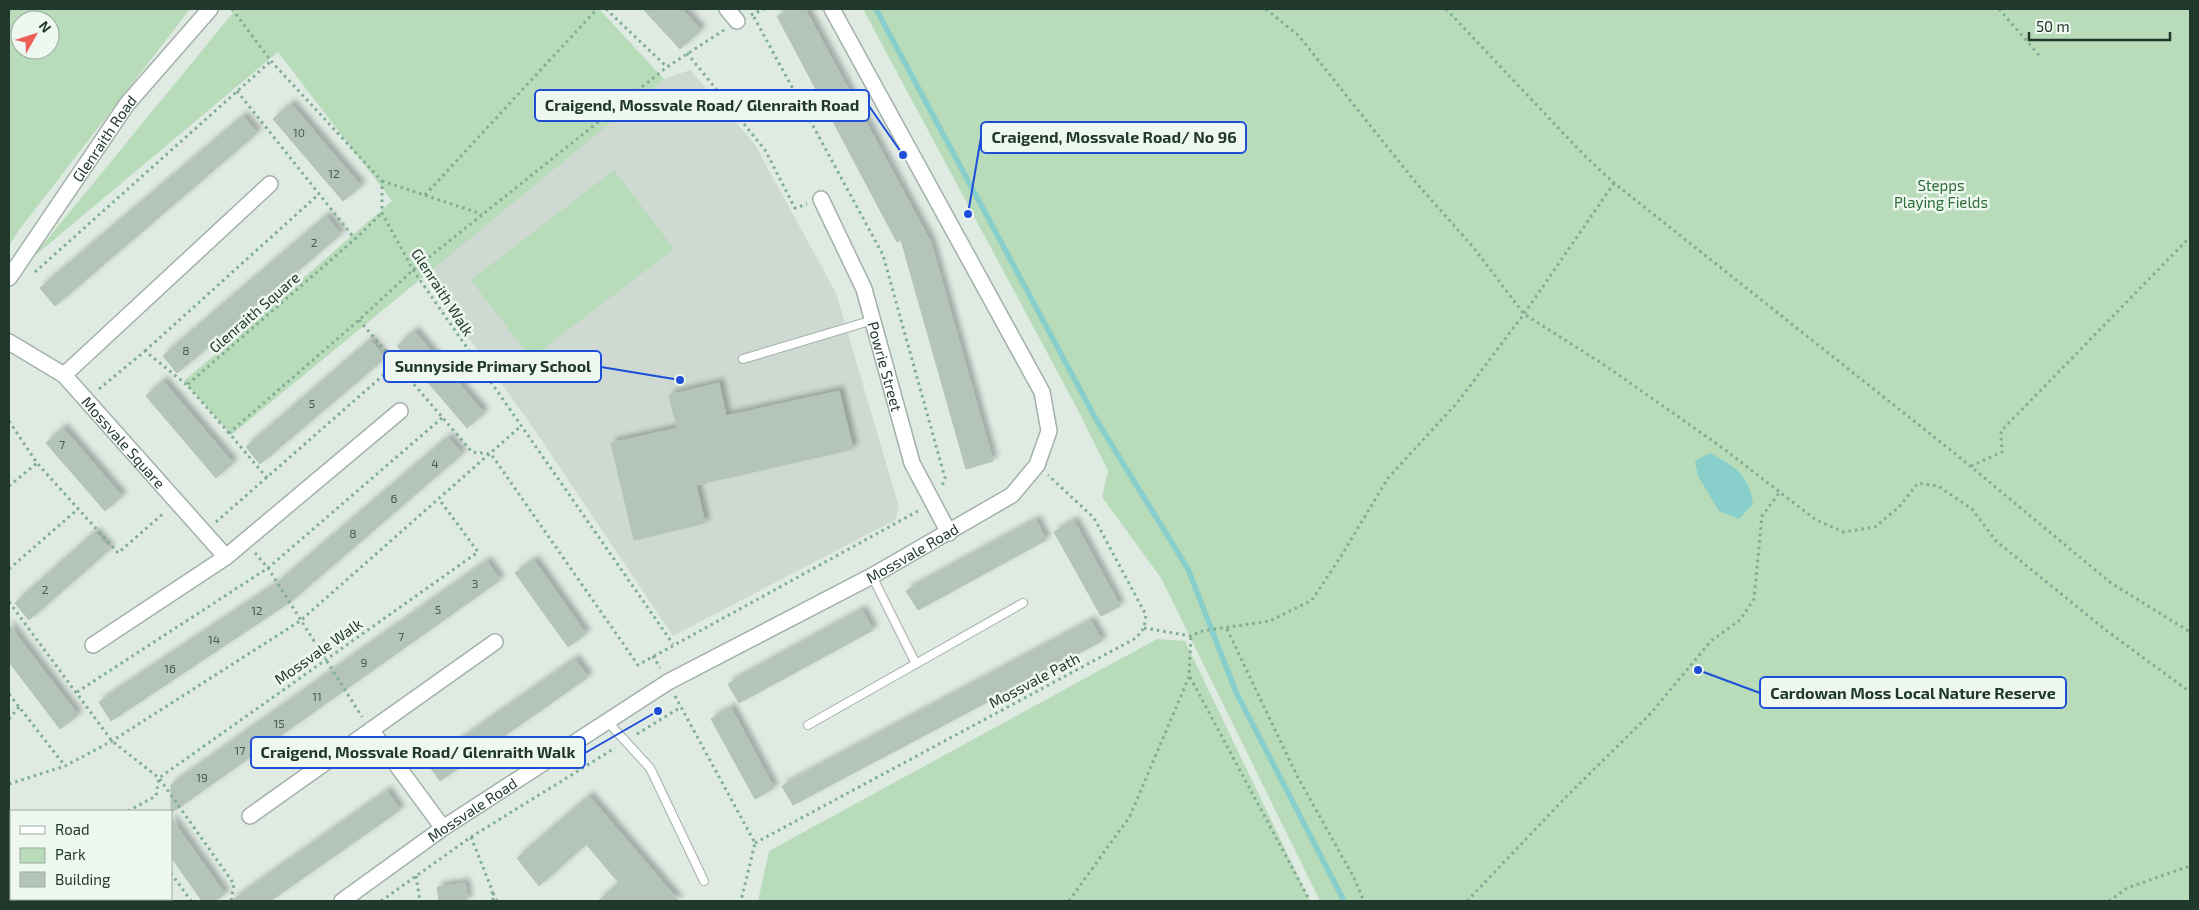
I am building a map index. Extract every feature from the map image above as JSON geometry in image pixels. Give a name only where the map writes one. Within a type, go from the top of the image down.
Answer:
[{"type":"street","name":"Glenraith Road","points":[[9,278],[127,104],[210,9]]},
{"type":"street","points":[[727,9],[737,21]]},
{"type":"street","name":"Mossvale Road","points":[[342,901],[443,828],[668,682],[872,576],[949,533],[1012,495],[1037,465],[1049,431],[1042,392],[832,9]]},
{"type":"street","points":[[64,375],[270,184]]},
{"type":"street","name":"Powrie Street","points":[[821,198],[864,289],[912,463],[949,533]]},
{"type":"street","name":"Mossvale Square","points":[[9,342],[64,375],[226,557]]},
{"type":"street","points":[[92,645],[226,557],[400,411]]},
{"type":"street","points":[[250,816],[495,642]]},
{"type":"street","points":[[371,730],[443,828]]},
{"type":"lane","points":[[743,359],[872,320]]},
{"type":"lane","points":[[872,576],[916,664]]},
{"type":"lane","points":[[808,725],[1023,603]]},
{"type":"lane","points":[[607,721],[650,768],[704,881]]},
{"type":"path","points":[[232,9],[271,61],[382,181],[482,214]]},
{"type":"path","points":[[425,195],[597,9]]},
{"type":"path","points":[[606,9],[667,66]]},
{"type":"path","points":[[229,433],[359,320],[413,270],[667,66],[737,21],[764,9]]},
{"type":"path","points":[[1266,9],[1299,36],[1412,178],[1473,247],[1524,314],[1606,366],[1724,449],[1816,520],[1844,532],[1875,526],[1899,507],[1918,483],[1938,486],[1972,509],[1996,541],[2108,631],[2190,692]]},
{"type":"path","points":[[1446,9],[1582,153],[1614,184],[1970,466],[2111,583],[2190,632]]},
{"type":"path","points":[[2000,9],[2039,55]]},
{"type":"path","points":[[359,320],[472,452],[491,454],[638,665],[673,644],[933,503],[945,478],[883,254],[752,14]]},
{"type":"path","points":[[688,53],[765,150],[795,208],[821,198],[845,185]]},
{"type":"path","points":[[31,276],[271,61]]},
{"type":"path","points":[[238,91],[355,239]]},
{"type":"path","name":"Glenraith Walk","points":[[382,181],[382,213],[413,270],[673,644]]},
{"type":"path","points":[[1037,465],[1094,518],[1146,615],[1144,628],[1191,636],[1216,628],[1270,621],[1312,600],[1388,478],[1457,403],[1524,314],[1614,184]]},
{"type":"path","points":[[86,400],[145,351],[319,194]]},
{"type":"path","name":"Glenraith Square","points":[[187,385],[355,239],[382,213]]},
{"type":"path","points":[[1970,466],[2002,452],[2001,431],[2190,237]]},
{"type":"path","points":[[145,351],[187,385],[268,478]]},
{"type":"path","points":[[204,533],[396,364]]},
{"type":"path","points":[[77,692],[268,568],[443,417]]},
{"type":"path","points":[[9,421],[37,463],[118,553],[176,502]]},
{"type":"path","points":[[9,784],[65,766],[112,741],[300,621],[521,426]]},
{"type":"path","points":[[9,486],[37,463]]},
{"type":"path","points":[[1467,901],[1566,797],[1651,713],[1711,641],[1740,620],[1754,599],[1762,516],[1780,492]]},
{"type":"path","name":"Mossvale Walk","points":[[159,778],[478,552],[439,499]]},
{"type":"path","points":[[9,569],[78,509]]},
{"type":"path","points":[[245,541],[268,568],[371,730]]},
{"type":"path","points":[[9,602],[112,741],[159,778],[234,884],[232,901]]},
{"type":"path","name":"Mossvale Path","points":[[755,843],[1136,638],[1144,628]]},
{"type":"path","points":[[1227,628],[1296,774],[1353,876],[1364,901]]},
{"type":"path","points":[[1069,901],[1130,816],[1189,677],[1191,636]]},
{"type":"path","points":[[653,656],[755,843],[741,901]]},
{"type":"path","points":[[1189,677],[1310,901]]},
{"type":"path","points":[[9,694],[65,766]]},
{"type":"path","points":[[9,719],[19,707]]},
{"type":"path","points":[[381,901],[471,837],[681,707]]},
{"type":"path","points":[[131,810],[156,796],[159,778]]},
{"type":"path","points":[[471,837],[497,901]]},
{"type":"path","points":[[2109,901],[2127,888],[2190,866]]},
{"type":"path","points":[[172,874],[191,901]]},
{"type":"path","points":[[416,876],[420,901]]},
{"type":"path","points":[[492,890],[493,901]]},
{"type":"shaded area","points":[[690,70],[754,143],[836,293],[899,507],[895,520],[673,636],[536,432],[424,275],[664,79]]},
{"type":"green space","points":[[9,9],[190,9],[19,230],[9,246]]},
{"type":"green space","points":[[236,9],[599,9],[664,79],[231,435],[184,381],[392,201],[278,52],[32,258]]},
{"type":"green space","name":"Stepps Playing Fields","points":[[863,9],[2190,9],[2190,901],[1320,901],[1161,578],[1102,497],[1108,471],[1080,414]]},
{"type":"green space","points":[[614,170],[674,249],[531,358],[471,280]]},
{"type":"green space","points":[[1157,639],[1185,641],[1310,901],[758,901],[769,851]]},
{"type":"water","points":[[1710,453],[1734,467],[1748,485],[1753,504],[1739,519],[1719,511],[1698,476],[1695,461]]},
{"type":"building","points":[[643,9],[682,9],[701,30],[680,49]]},
{"type":"building","points":[[792,9],[805,9],[931,243],[993,461],[966,469],[901,240],[897,242],[777,16]]},
{"type":"building","points":[[291,104],[361,186],[343,201],[273,119]]},
{"type":"building","points":[[243,116],[257,133],[55,306],[40,288]]},
{"type":"building","points":[[326,216],[341,234],[177,373],[163,356]]},
{"type":"building","points":[[414,331],[484,413],[467,428],[397,346]]},
{"type":"building","points":[[370,340],[385,358],[260,464],[246,447]]},
{"type":"building","points":[[163,381],[233,463],[216,478],[146,396]]},
{"type":"building","points":[[719,383],[726,416],[839,391],[853,449],[696,485],[705,523],[634,540],[611,443],[677,428],[669,395]]},
{"type":"building","points":[[63,428],[122,496],[105,511],[46,443]]},
{"type":"building","points":[[448,437],[462,454],[290,602],[111,721],[99,702],[276,584]]},
{"type":"building","points":[[1036,520],[1046,540],[918,610],[906,591]]},
{"type":"building","points":[[1074,521],[1120,606],[1101,616],[1054,532]]},
{"type":"building","points":[[95,532],[110,549],[29,620],[15,603]]},
{"type":"building","points":[[534,560],[586,634],[568,647],[515,573]]},
{"type":"building","points":[[487,561],[500,580],[172,812],[171,785]]},
{"type":"building","points":[[862,610],[873,630],[739,703],[728,684]]},
{"type":"building","points":[[1091,621],[1102,641],[793,805],[782,786]]},
{"type":"building","points":[[9,625],[78,715],[60,729],[9,662]]},
{"type":"building","points":[[575,659],[588,677],[440,781],[427,763]]},
{"type":"building","points":[[731,708],[774,788],[755,799],[711,719]]},
{"type":"building","points":[[387,791],[400,810],[270,901],[231,901]]},
{"type":"building","points":[[589,796],[679,901],[598,901],[619,883],[586,844],[539,886],[517,858]]},
{"type":"building","points":[[172,819],[225,894],[215,901],[202,901],[172,858]]},
{"type":"building","points":[[465,883],[468,901],[439,901],[437,887]]},
{"type":"waterway","points":[[876,9],[1097,421],[1188,569],[1236,692],[1344,901]]},
{"type":"place","name":"Craigend, Mossvale Road/ Glenraith Road","points":[[903,155]]},
{"type":"place","name":"Craigend, Mossvale Road/ No 96","points":[[968,214]]},
{"type":"place","name":"Sunnyside Primary School","points":[[680,380]]},
{"type":"place","name":"Cardowan Moss Local Nature Reserve","points":[[1698,670]]},
{"type":"place","name":"Craigend, Mossvale Road/ Glenraith Walk","points":[[658,711]]}]
